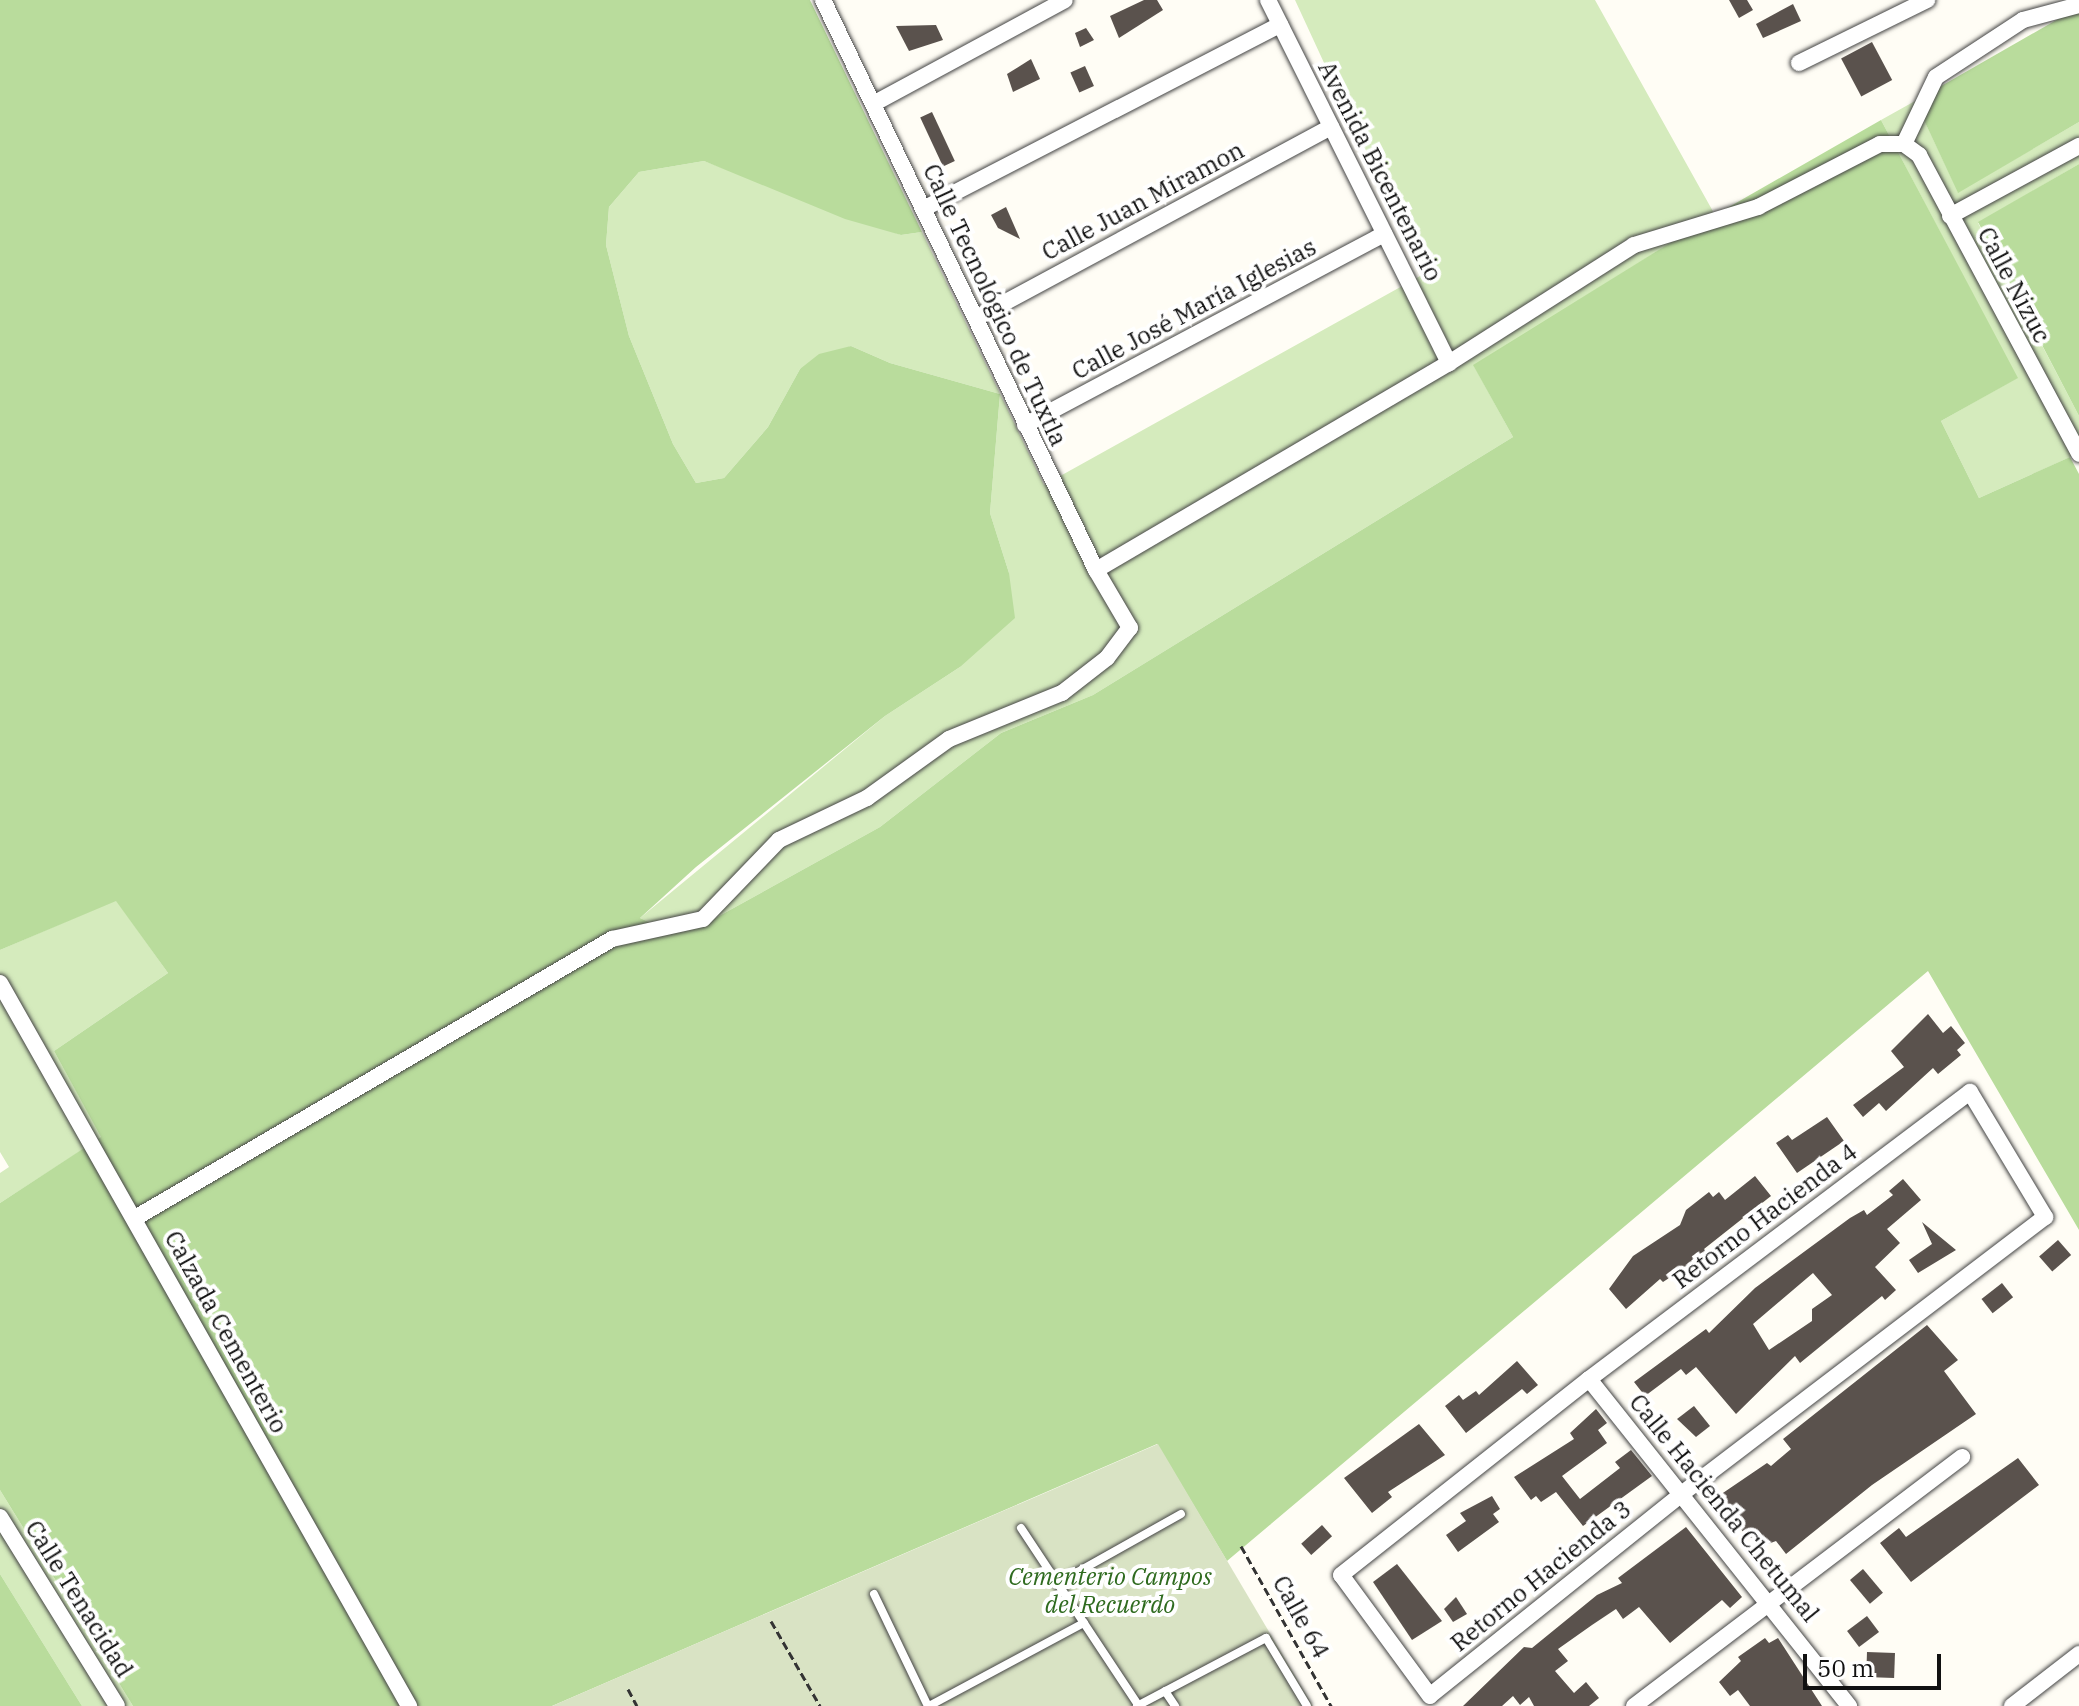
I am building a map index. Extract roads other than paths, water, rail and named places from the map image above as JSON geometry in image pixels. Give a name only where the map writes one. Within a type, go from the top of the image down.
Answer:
[{"type":"street","points":[[873,104],[1065,0]]},
{"type":"street","name":"Avenida Bicentenario","points":[[1268,0],[1449,363]]},
{"type":"street","points":[[1799,63],[1927,0]]},
{"type":"street","name":"Calle Tecnológico de Tuxtla","points":[[135,1218],[612,939],[703,919],[779,840],[867,798],[949,739],[1062,693],[1107,658],[1130,628],[1096,570],[1025,425],[978,317],[923,209],[825,1]]},
{"type":"street","points":[[1096,570],[1449,363],[1634,245],[1758,207],[1880,144],[1904,144],[1936,77],[2023,20],[2079,5]]},
{"type":"street","points":[[923,209],[1280,25]]},
{"type":"street","name":"Calle Juan Miramon","points":[[978,317],[1331,127]]},
{"type":"street","name":"Calle Nizuc","points":[[1904,144],[1919,155],[2079,454]]},
{"type":"street","points":[[1950,216],[2079,146]]},
{"type":"street","name":"Calle José María Iglesias","points":[[1025,425],[1384,234]]},
{"type":"street","name":"Calzada Cementerio","points":[[0,983],[409,1706]]},
{"type":"street","name":"Retorno Hacienda 4","points":[[1589,1379],[1970,1092],[2045,1217],[1683,1493]]},
{"type":"street","name":"Calle Hacienda Chetumal","points":[[1589,1379],[1683,1493],[1849,1706]]},
{"type":"street","name":"Retorno Hacienda 3","points":[[1589,1379],[1341,1575],[1430,1696],[1683,1493]]},
{"type":"street","points":[[1634,1706],[1768,1600],[1962,1457]]},
{"type":"street","name":"Calle Tenacidad","points":[[0,1517],[117,1706]]},
{"type":"street","points":[[2012,1706],[2079,1654]]},
{"type":"lane","points":[[1058,1583],[1181,1514]]},
{"type":"lane","points":[[1021,1528],[1138,1706],[1266,1638],[1307,1706]]},
{"type":"lane","points":[[874,1594],[928,1706],[1084,1623]]},
{"type":"lane","points":[[1165,1691],[1175,1706]]},
{"type":"park label","name":"Cementerio Campos del Recuerdo","points":[[1110,1591]]}]
